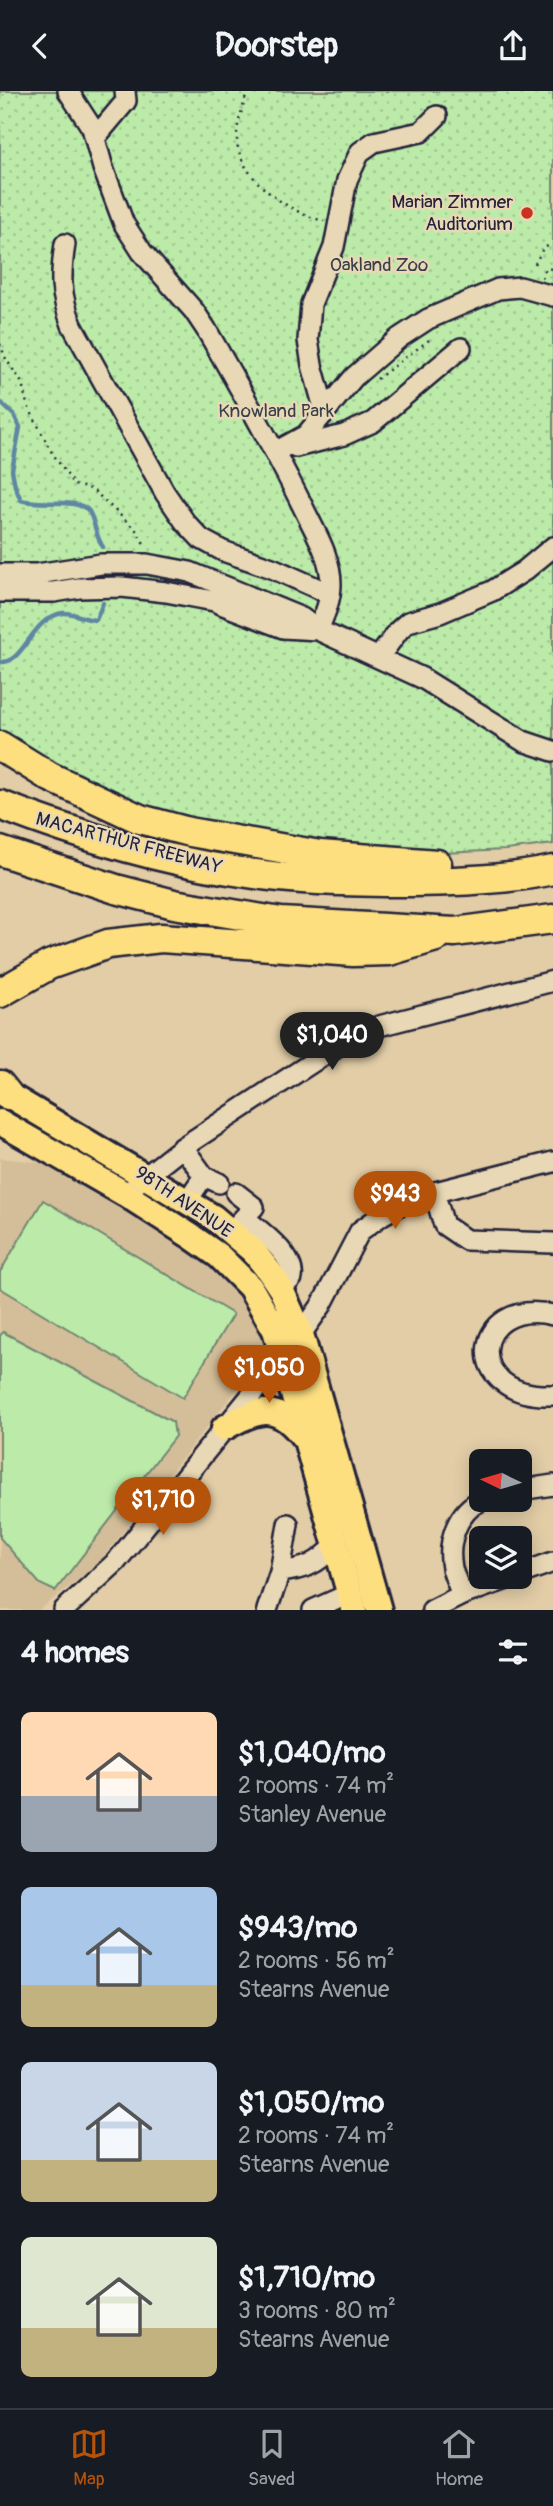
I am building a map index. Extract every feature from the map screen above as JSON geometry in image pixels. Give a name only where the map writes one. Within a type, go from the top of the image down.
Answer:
[{"type":"highway","points":[[0,746],[50,777],[140,819],[189,832],[320,855],[448,865],[505,877]]},
{"type":"highway","name":"MACARTHUR FREEWAY","points":[[0,805],[130,847],[234,871],[335,881],[430,882],[505,877],[553,870]]},
{"type":"highway","points":[[0,851],[116,889],[228,915],[334,926],[455,932]]},
{"type":"highway","points":[[3,993],[49,965],[108,944],[161,938],[314,951],[389,951],[455,932],[553,919]]},
{"type":"main road","name":"98TH AVENUE","points":[[3,1090],[213,1217],[238,1225],[261,1244],[301,1334],[379,1610]]},
{"type":"main road","name":"98TH AVENUE","points":[[0,1122],[125,1194],[219,1256],[240,1275],[275,1330],[335,1546],[347,1599]]},
{"type":"main road","points":[[224,1428],[248,1414],[272,1413],[290,1420],[305,1440]]},
{"type":"main road","points":[[347,1599],[366,1565]]},
{"type":"street","points":[[68,91],[92,128],[124,224],[142,252],[206,329],[275,453],[323,548],[329,567],[330,594],[318,630]]},
{"type":"street","points":[[95,138],[126,101],[125,91]]},
{"type":"street","points":[[326,412],[312,365],[308,340],[311,304],[334,247],[347,180],[360,152],[374,142],[421,132],[437,116]]},
{"type":"street","points":[[65,244],[61,266],[62,299],[72,325],[165,493],[185,522],[201,539],[223,551],[272,568],[330,594]]},
{"type":"street","points":[[275,453],[306,435],[354,377],[413,328],[446,310],[498,289],[530,289],[553,296]]},
{"type":"street","points":[[275,453],[344,435],[373,422],[461,348]]},
{"type":"street","points":[[379,657],[408,622],[440,613],[492,591],[524,571],[553,547]]},
{"type":"street","points":[[101,564],[102,587]]},
{"type":"street","points":[[0,575],[37,574],[101,564],[147,564],[190,572],[302,618],[318,630],[447,692],[523,741],[553,751]]},
{"type":"street","points":[[0,591],[54,592],[102,587],[143,589],[214,601],[258,600]]},
{"type":"street","points":[[214,601],[283,628],[318,630]]},
{"type":"street","points":[[125,1194],[183,1147],[321,1055],[363,1031],[553,981]]},
{"type":"street","points":[[183,1147],[219,1184],[254,1207],[238,1225]]},
{"type":"street","points":[[64,1610],[116,1562],[301,1334],[321,1306],[360,1231],[412,1198],[553,1162]]},
{"type":"street","points":[[187,1201],[219,1184]]},
{"type":"street","points":[[434,1192],[444,1225],[466,1240],[481,1243],[553,1243]]},
{"type":"street","points":[[553,1315],[518,1314],[500,1323],[489,1337],[486,1356],[495,1377],[514,1389],[540,1396],[553,1395]]},
{"type":"street","points":[[532,1488],[553,1485]]},
{"type":"street","points":[[462,1595],[452,1568],[451,1545],[460,1518],[469,1511]]},
{"type":"street","points":[[267,1610],[280,1572],[288,1524]]},
{"type":"street","points":[[280,1572],[299,1570],[320,1561],[335,1546]]},
{"type":"street","points":[[532,1570],[553,1562]]},
{"type":"street","points":[[432,1610],[479,1589]]},
{"type":"street","points":[[313,1610],[347,1599]]},
{"type":"path","points":[[247,91],[237,129],[237,141],[246,168],[274,195],[307,217],[328,222],[341,221]]},
{"type":"path","points":[[535,264],[542,248],[553,244]]},
{"type":"path","points":[[370,383],[385,375],[441,332]]},
{"type":"path","points":[[0,344],[6,359],[22,383],[27,404],[65,474],[74,485],[92,489],[136,530],[147,551],[147,564]]},
{"type":"shaded area","points":[[0,1158],[45,1163],[211,1261],[249,1308],[262,1338],[265,1354],[96,1566],[39,1610],[0,1610]]},
{"type":"green space","name":"Knowland Park","points":[[0,91],[553,91],[553,844],[506,850],[443,853],[370,851],[159,814],[61,767],[0,731]]},
{"type":"green space","points":[[43,1200],[233,1314],[183,1398],[0,1288],[0,1272]]},
{"type":"green space","points":[[3,1332],[173,1422],[175,1436],[55,1591],[40,1584],[0,1538],[0,1336]]},
{"type":"waterway","points":[[0,402],[14,415],[20,427],[12,470],[21,500],[82,506],[88,510],[103,547]]},
{"type":"waterway","points":[[0,662],[9,661],[16,656],[35,631],[52,617],[67,613],[96,620],[103,603]]},
{"type":"place","name":"Marian Zimmer Auditorium","points":[[527,213]]},
{"type":"park label","name":"Oakland Zoo","points":[[379,265]]}]
